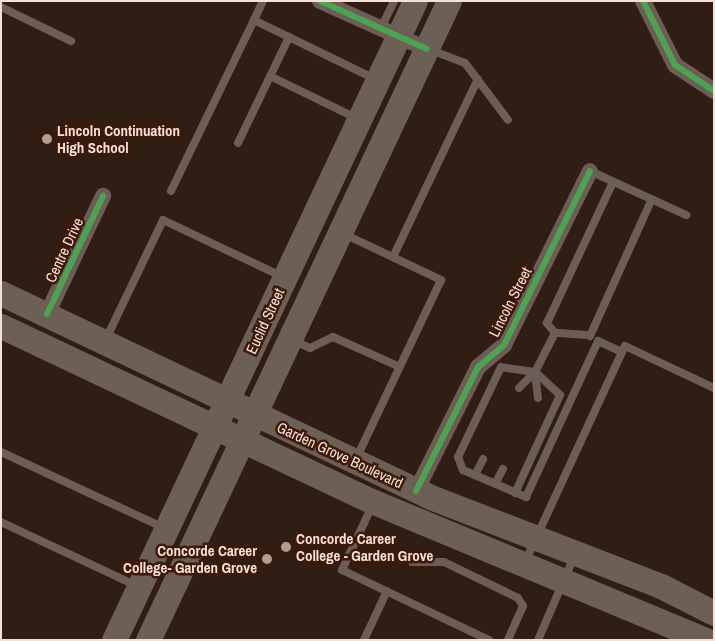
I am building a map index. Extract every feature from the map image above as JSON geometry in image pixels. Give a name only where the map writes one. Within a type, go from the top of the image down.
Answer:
[{"type":"main road","name":"Euclid Street","points":[[114,640],[217,425],[377,80],[389,31],[415,1]]},
{"type":"main road","name":"Euclid Street","points":[[148,640],[449,1]]},
{"type":"main road","name":"Garden Grove Boulevard","points":[[1,293],[416,490],[576,553],[714,612]]},
{"type":"main road","name":"Garden Grove Boulevard","points":[[1,326],[217,425],[374,502],[567,578],[706,640]]},
{"type":"street","points":[[643,1],[676,65],[714,91]]},
{"type":"street","points":[[323,2],[427,49]]},
{"type":"street","name":"Lincoln Street","points":[[416,490],[478,367],[504,345],[590,171]]},
{"type":"street","name":"Centre Drive","points":[[47,314],[103,196]]},
{"type":"lane","points":[[171,191],[263,1]]},
{"type":"lane","points":[[389,31],[394,1]]},
{"type":"lane","points":[[1,7],[71,41]]},
{"type":"lane","points":[[254,20],[377,80]]},
{"type":"lane","points":[[238,143],[289,37]]},
{"type":"lane","points":[[427,49],[465,63],[508,120]]},
{"type":"lane","points":[[270,76],[359,119]]},
{"type":"lane","points":[[393,257],[478,79]]},
{"type":"lane","points":[[590,171],[686,215]]},
{"type":"lane","points":[[613,182],[547,323],[555,333],[587,335],[622,352]]},
{"type":"lane","points":[[587,335],[652,199]]},
{"type":"lane","points":[[105,342],[163,220],[285,278]]},
{"type":"lane","points":[[341,233],[441,280],[355,462]]},
{"type":"lane","points":[[519,388],[535,372],[555,333]]},
{"type":"lane","points":[[290,339],[310,348],[333,337],[400,367]]},
{"type":"lane","points":[[515,492],[560,395],[535,372],[501,367],[458,457],[462,470],[526,497],[598,341]]},
{"type":"lane","points":[[525,562],[534,537],[625,346],[714,388]]},
{"type":"lane","points":[[535,372],[538,398]]},
{"type":"lane","points":[[1,452],[167,530]]},
{"type":"lane","points":[[475,475],[483,459]]},
{"type":"lane","points":[[495,484],[503,469]]},
{"type":"lane","points":[[374,502],[342,570],[489,640]]},
{"type":"lane","points":[[1,522],[139,587]]},
{"type":"lane","points":[[538,640],[567,578],[576,553]]},
{"type":"lane","points":[[412,562],[444,562],[518,598],[523,606],[508,640]]},
{"type":"lane","points":[[364,640],[387,591]]},
{"type":"cycle path","points":[[320,1],[427,49]]},
{"type":"cycle path","points":[[643,1],[675,65],[714,91]]},
{"type":"cycle path","points":[[416,491],[478,367],[504,345],[590,171]]},
{"type":"cycle path","points":[[47,314],[103,196]]},
{"type":"place","name":"Lincoln Continuation High School","points":[[47,139]]},
{"type":"place","name":"Concorde Career College - Garden Grove","points":[[286,547]]},
{"type":"place","name":"Concorde Career College- Garden Grove","points":[[267,559]]}]
